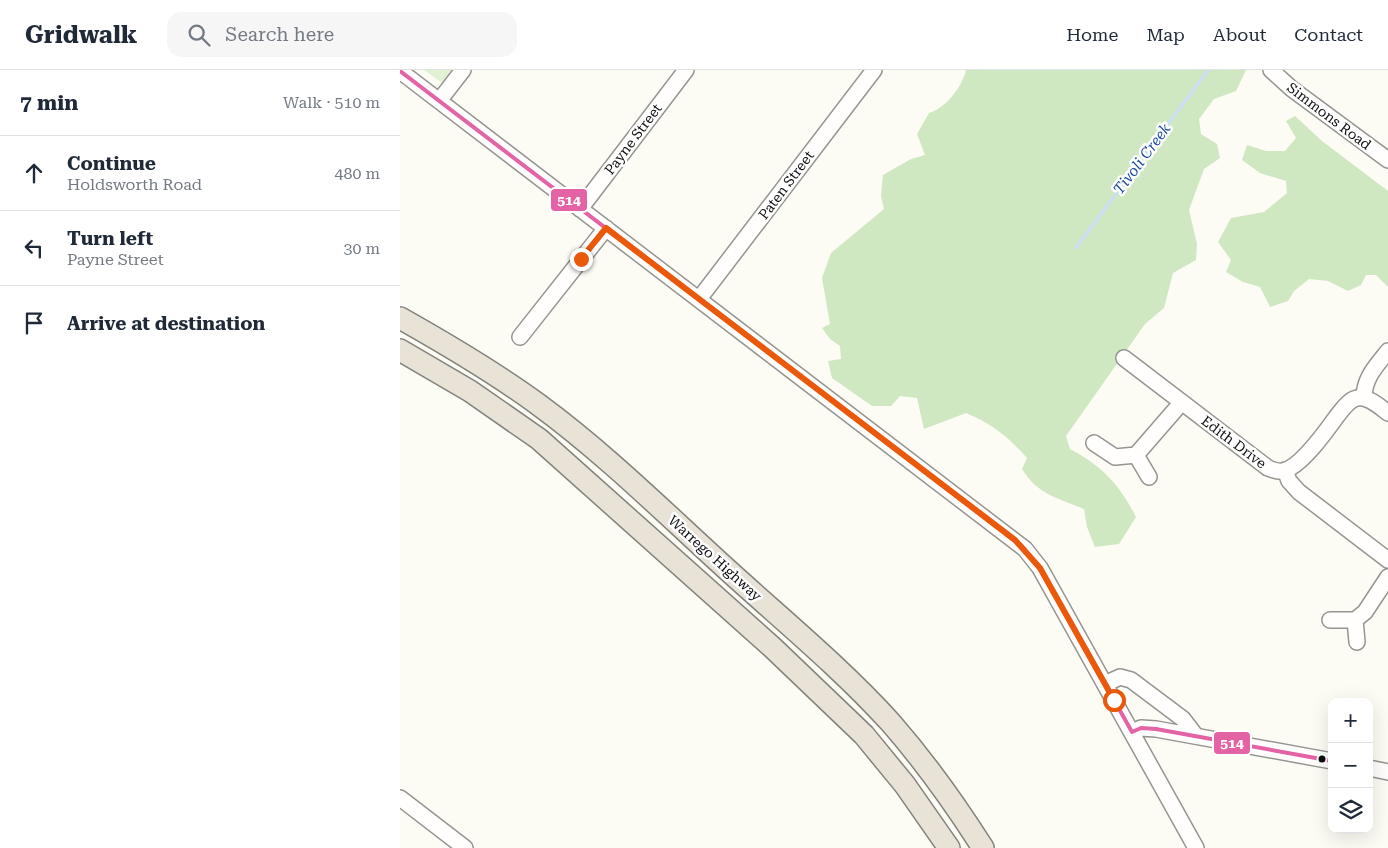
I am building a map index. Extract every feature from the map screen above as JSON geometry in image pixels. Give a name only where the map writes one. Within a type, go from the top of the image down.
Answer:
[{"type":"highway","name":"Warrego Highway","points":[[400,318],[474,361],[548,412],[612,465],[768,606],[855,686],[890,723],[948,794],[983,848]]},
{"type":"highway","name":"Warrego Highway","points":[[400,350],[470,391],[539,440],[772,647],[864,735],[905,785],[949,848]]},
{"type":"street","points":[[439,101],[463,70]]},
{"type":"street","name":"Payne Street","points":[[580,208],[686,70]]},
{"type":"street","name":"Paten Street","points":[[699,299],[874,70]]},
{"type":"street","name":"Simmons Road","points":[[1271,70],[1292,90],[1388,160]]},
{"type":"street","points":[[400,71],[1025,549],[1040,568],[1196,848]]},
{"type":"street","points":[[520,337],[606,228]]},
{"type":"street","points":[[1388,351],[1368,376],[1364,388],[1364,398],[1375,402],[1388,413]]},
{"type":"street","name":"Edith Drive","points":[[1124,358],[1268,468],[1277,471],[1285,470],[1319,440],[1346,405],[1354,399],[1364,398]]},
{"type":"street","points":[[1094,444],[1115,457],[1136,455],[1182,402]]},
{"type":"street","points":[[1136,455],[1150,477]]},
{"type":"street","points":[[1285,470],[1289,481],[1299,492],[1388,560]]},
{"type":"street","points":[[1330,620],[1355,620],[1364,612],[1388,577]]},
{"type":"street","points":[[1355,620],[1357,642]]},
{"type":"street","points":[[1105,684],[1120,678],[1131,680],[1183,720],[1196,736]]},
{"type":"street","points":[[1132,732],[1148,728],[1328,760]]},
{"type":"street","points":[[1373,769],[1388,772]]},
{"type":"street","points":[[400,798],[465,848]]},
{"type":"green space","points":[[424,70],[452,70],[442,83]]},
{"type":"green space","points":[[966,70],[1246,70],[1236,91],[1214,99],[1199,119],[1201,134],[1217,144],[1220,158],[1204,169],[1189,210],[1197,244],[1196,260],[1173,273],[1164,308],[1145,324],[1066,436],[1070,449],[1092,462],[1117,486],[1136,517],[1119,544],[1095,547],[1087,527],[1084,509],[1049,495],[1035,485],[1022,469],[1027,458],[1006,437],[985,422],[966,413],[924,429],[917,398],[900,396],[891,406],[872,406],[832,378],[828,361],[841,359],[840,346],[830,339],[822,328],[830,324],[822,278],[831,253],[884,209],[881,196],[883,175],[911,159],[925,155],[917,134],[929,113],[941,107],[957,90]]},
{"type":"green space","points":[[1295,116],[1322,141],[1388,191],[1388,287],[1376,275],[1366,275],[1361,285],[1348,291],[1328,281],[1309,279],[1294,291],[1288,301],[1270,307],[1260,287],[1243,282],[1226,272],[1231,260],[1218,242],[1231,218],[1264,212],[1287,193],[1286,181],[1260,173],[1242,160],[1247,145],[1266,151],[1285,151],[1296,138],[1286,121]]},
{"type":"waterway","name":"Tivoli Creek","points":[[1076,248],[1208,70]]},
{"type":"transit line","name":"514","points":[[400,71],[1021,545],[1040,568],[1132,732]]},
{"type":"transit line","name":"514","points":[[1132,732],[1141,728],[1156,729],[1328,760]]},
{"type":"route","points":[[581,259],[606,228],[1015,540],[1030,554],[1040,568],[1114,700]]}]
